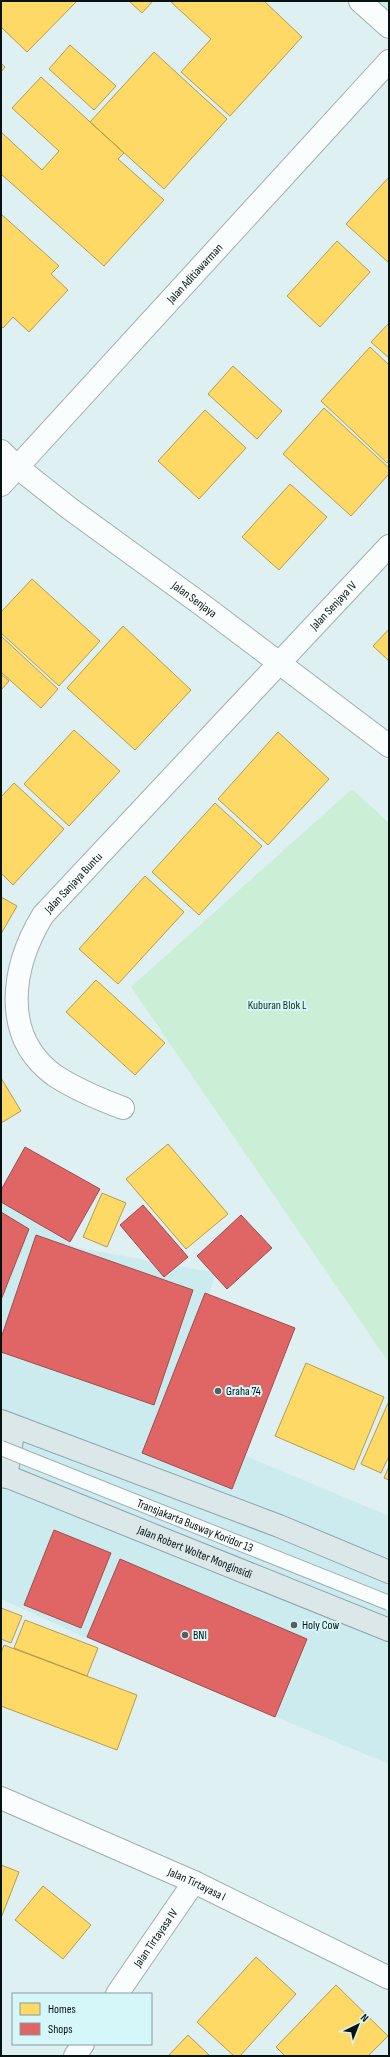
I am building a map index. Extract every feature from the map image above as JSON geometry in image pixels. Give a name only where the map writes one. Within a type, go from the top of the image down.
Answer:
[{"type":"main road","points":[[4,1476],[8,1424],[280,1526],[389,1572]]},
{"type":"main road","name":"Jalan Robert Wolter Monginsidi","points":[[4,1476],[389,1630]]},
{"type":"street","points":[[360,1],[389,27]]},
{"type":"street","name":"Jalan Aditiawarman","points":[[1,485],[389,62]]},
{"type":"street","name":"Jalan Senjaya","points":[[1,451],[17,467],[389,746]]},
{"type":"street","name":"Jalan Senjaya IV","points":[[278,664],[389,546]]},
{"type":"street","name":"Jalan Sanjaya Buntu","points":[[123,1108],[80,1090],[53,1074],[35,1056],[20,1031],[15,1012],[18,972],[31,934],[43,915],[278,664]]},
{"type":"street","name":"Jalan Tirtayasa I","points":[[1,1798],[194,1882],[389,1978]]},
{"type":"street","name":"Jalan Tirtayasa IV","points":[[118,1993],[194,1882]]},
{"type":"street","points":[[75,2056],[82,2045]]},
{"type":"lane","name":"Transjakarta Busway Koridor 13","points":[[1,1448],[389,1603]]},
{"type":"shaded area","points":[[1,1200],[75,1247],[216,1273],[167,1423],[389,1516],[389,1764],[98,1643],[1,1599]]},
{"type":"green space","points":[[373,1],[389,1],[389,16]]},
{"type":"green space","name":"Kuburan Blok L","points":[[352,789],[389,823],[389,1363],[131,987]]},
{"type":"building: Homes","points":[[1,1],[77,1],[27,52],[1,27]]},
{"type":"building: Homes","points":[[129,1],[153,1],[142,13]]},
{"type":"building: Homes","points":[[170,1],[264,1],[302,37],[230,116],[181,72],[211,39]]},
{"type":"building: Homes","points":[[70,45],[116,86],[94,110],[49,69]]},
{"type":"building: Homes","points":[[154,52],[227,119],[164,189],[90,122]]},
{"type":"building: Homes","points":[[1,63],[5,67],[1,72]]},
{"type":"building: Homes","points":[[41,77],[124,153],[118,159],[164,200],[104,266],[1,174],[1,132],[42,170],[59,151],[12,108]]},
{"type":"building: Homes","points":[[389,177],[389,263],[346,224]]},
{"type":"building: Homes","points":[[1,214],[59,266],[51,274],[68,290],[29,332],[13,317],[3,328],[1,326]]},
{"type":"building: Homes","points":[[337,241],[370,272],[320,327],[287,296]]},
{"type":"building: Homes","points":[[389,323],[389,358],[371,342]]},
{"type":"building: Homes","points":[[370,347],[389,365],[389,461],[387,463],[321,401]]},
{"type":"building: Homes","points":[[233,366],[282,411],[257,439],[208,394]]},
{"type":"building: Homes","points":[[324,408],[389,468],[389,474],[351,516],[283,454]]},
{"type":"building: Homes","points":[[205,410],[246,448],[199,499],[158,461]]},
{"type":"building: Homes","points":[[290,484],[327,517],[279,570],[242,537]]},
{"type":"building: Homes","points":[[32,579],[100,641],[59,686],[1,633],[1,612]]},
{"type":"building: Homes","points":[[123,626],[191,690],[135,750],[67,688]]},
{"type":"building: Homes","points":[[389,629],[389,661],[373,646]]},
{"type":"building: Homes","points":[[1,636],[58,689],[41,708],[1,672]]},
{"type":"building: Homes","points":[[1,674],[9,681],[1,690]]},
{"type":"building: Homes","points":[[74,730],[120,771],[69,826],[24,784]]},
{"type":"building: Homes","points":[[278,732],[329,779],[268,845],[218,799]]},
{"type":"building: Homes","points":[[14,783],[64,829],[13,885],[1,873],[1,797]]},
{"type":"building: Homes","points":[[215,803],[262,846],[199,915],[152,872]]},
{"type":"building: Homes","points":[[145,876],[184,912],[118,984],[79,949]]},
{"type":"building: Homes","points":[[1,897],[17,906],[1,934]]},
{"type":"building: Homes","points":[[96,980],[165,1043],[135,1075],[66,1012]]},
{"type":"building: Homes","points":[[1,1078],[21,1111],[1,1123]]},
{"type":"building: Homes","points":[[168,1144],[228,1214],[186,1249],[126,1179]]},
{"type":"building: Homes","points":[[102,1193],[126,1203],[107,1247],[83,1237]]},
{"type":"building: Homes","points":[[306,1363],[384,1397],[354,1470],[275,1436]]},
{"type":"building: Homes","points":[[389,1401],[389,1456],[381,1473],[361,1464]]},
{"type":"building: Homes","points":[[389,1466],[389,1480],[384,1478]]},
{"type":"building: Homes","points":[[1,1608],[22,1616],[11,1643],[1,1639]]},
{"type":"building: Homes","points":[[25,1620],[98,1648],[87,1676],[14,1648]]},
{"type":"building: Homes","points":[[4,1645],[137,1695],[117,1750],[1,1706],[1,1653]]},
{"type":"building: Homes","points":[[1,1865],[19,1872],[1,1918]]},
{"type":"building: Homes","points":[[43,1886],[91,1925],[63,1959],[15,1920]]},
{"type":"building: Homes","points":[[256,1957],[296,1994],[240,2056],[234,2056],[197,2022]]},
{"type":"building: Homes","points":[[336,1985],[388,2036],[368,2056],[285,2056],[276,2047]]},
{"type":"building: Homes","points":[[188,2035],[210,2056],[168,2056]]},
{"type":"building: Shops","points":[[25,1147],[100,1189],[70,1242],[1,1202],[1,1190]]},
{"type":"building: Shops","points":[[143,1205],[188,1257],[164,1277],[120,1225]]},
{"type":"building: Shops","points":[[1,1212],[29,1229],[1,1300]]},
{"type":"building: Shops","points":[[241,1215],[272,1248],[227,1289],[197,1256]]},
{"type":"building: Shops","points":[[36,1235],[193,1290],[154,1405],[1,1352],[1,1338]]},
{"type":"building: Shops","name":"Graha 74","points":[[205,1293],[295,1328],[232,1489],[142,1453]]},
{"type":"building: Shops","points":[[54,1530],[111,1553],[81,1628],[24,1605]]},
{"type":"building: Shops","points":[[120,1559],[307,1639],[275,1717],[87,1637]]},
{"type":"place","name":"Graha 74","points":[[218,1391]]},
{"type":"place","name":"Holy Cow","points":[[294,1625]]},
{"type":"place","name":"BNI","points":[[185,1635]]}]
